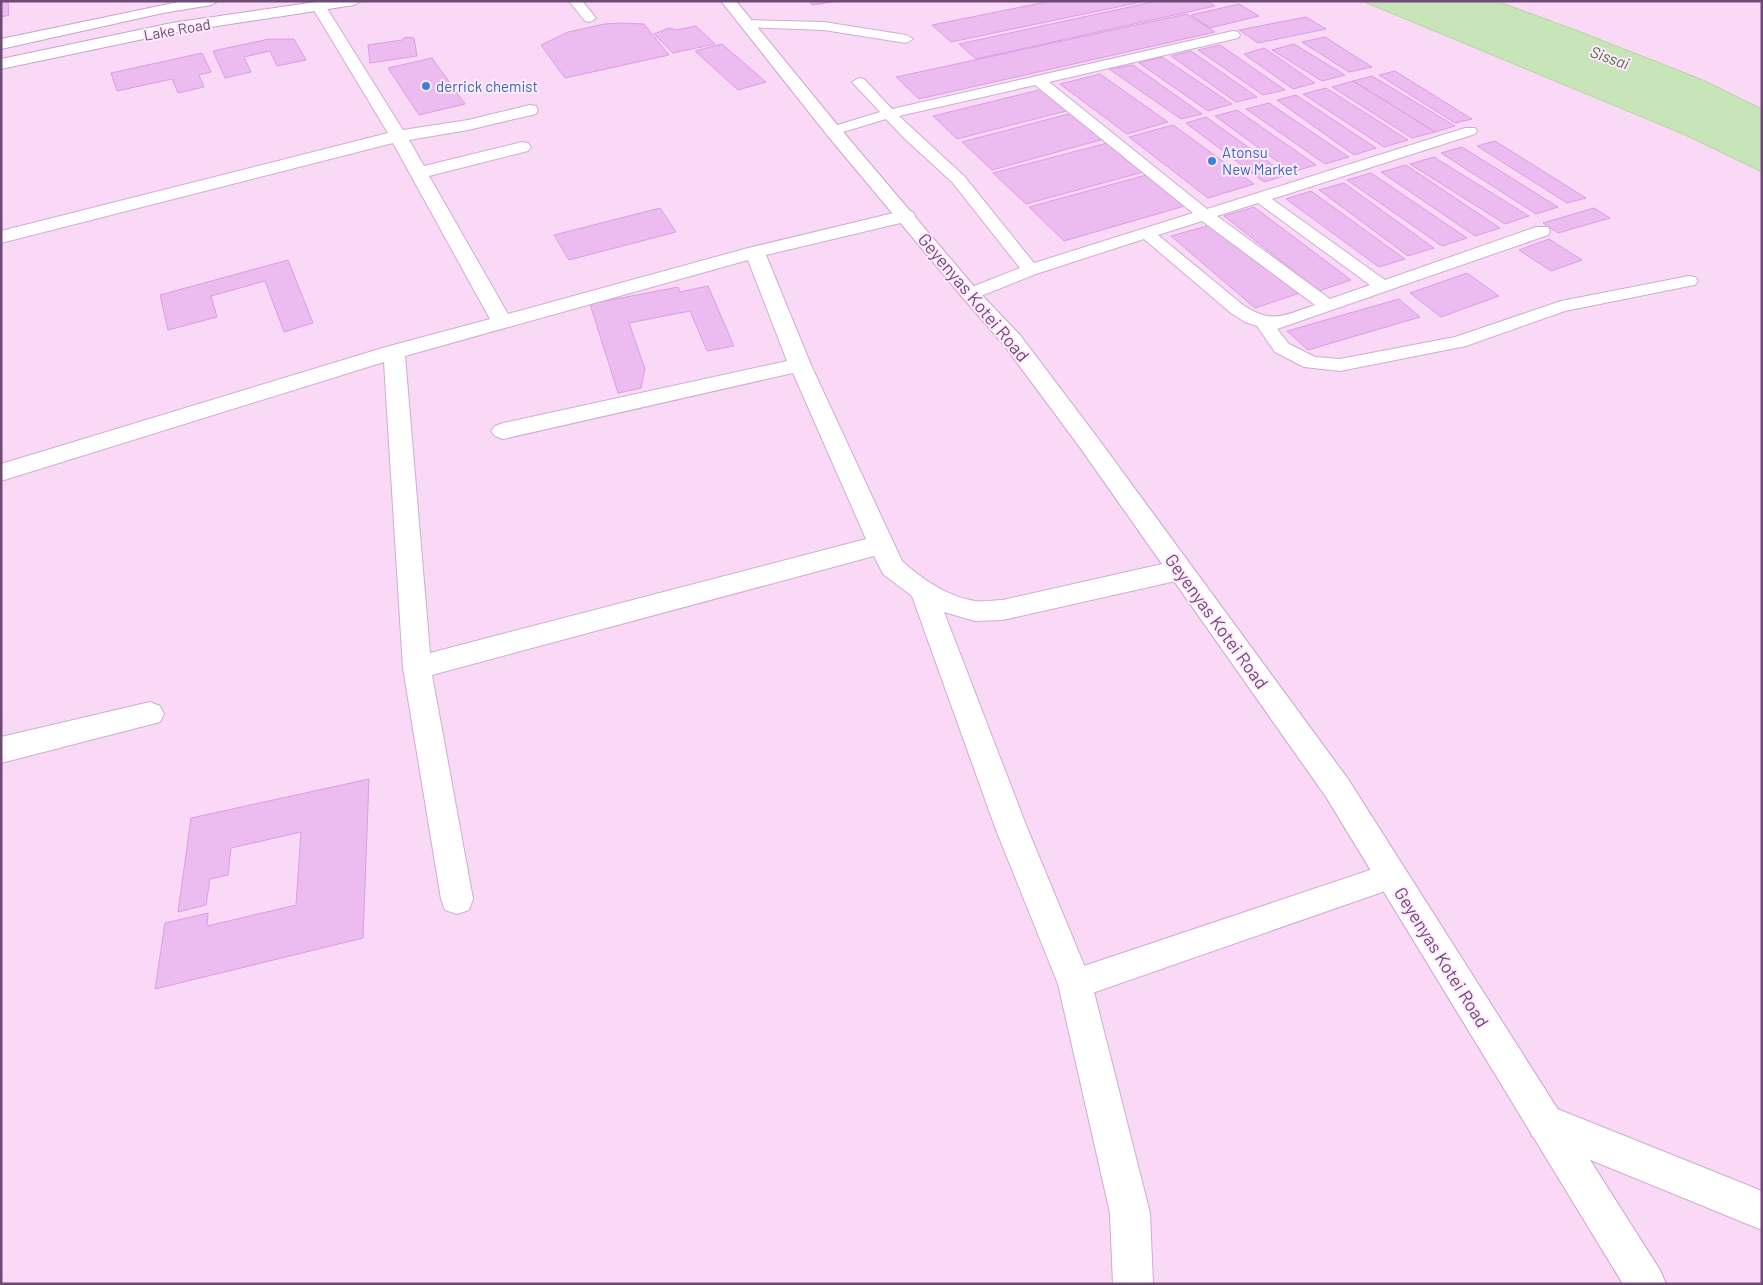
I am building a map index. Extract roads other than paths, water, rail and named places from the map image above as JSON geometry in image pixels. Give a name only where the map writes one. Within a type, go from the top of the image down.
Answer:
[{"type":"street","name":"Lake Road","points":[[1,44],[163,5],[211,1]]},
{"type":"street","name":"Lake Road","points":[[1,64],[172,28],[354,1]]},
{"type":"street","name":"Geyenyas Kotei Road","points":[[728,1],[833,131],[970,294],[1012,340],[1066,411],[1337,788],[1646,1284]]},
{"type":"street","points":[[163,5],[172,28]]},
{"type":"street","points":[[320,7],[398,136],[503,323]]},
{"type":"street","points":[[1,237],[398,136],[468,125],[530,110]]},
{"type":"street","points":[[419,173],[522,147]]},
{"type":"street","points":[[1,474],[394,352],[755,252],[906,216]]},
{"type":"street","points":[[755,252],[800,365],[892,568],[904,580],[923,590],[976,611],[1003,610],[1180,570]]},
{"type":"street","points":[[394,352],[417,668],[457,899]]},
{"type":"street","points":[[503,431],[800,365]]},
{"type":"street","points":[[417,668],[882,544]]},
{"type":"street","points":[[923,590],[1012,830],[1075,984],[1130,1213],[1133,1284]]},
{"type":"street","points":[[1,750],[150,714]]},
{"type":"street","points":[[1545,1123],[1762,1211]]},
{"type":"lane","points":[[575,1],[590,18]]},
{"type":"lane","points":[[746,24],[824,26],[906,39]]},
{"type":"lane","points":[[833,131],[889,114],[1233,35]]},
{"type":"lane","points":[[1038,80],[1205,214],[1328,306]]},
{"type":"lane","points":[[859,82],[909,135],[958,179],[1030,270]]},
{"type":"lane","points":[[970,294],[1030,270],[1470,131]]},
{"type":"lane","points":[[1260,197],[1383,287]]},
{"type":"lane","points":[[1146,233],[1237,309],[1252,320],[1265,324],[1279,323],[1542,231]]},
{"type":"lane","points":[[1265,324],[1282,348],[1311,363],[1340,365],[1459,342],[1561,306],[1690,281]]},
{"type":"lane","points":[[1075,984],[1391,876]]},
{"type":"water","name":"Sissai","points":[[1362,1],[1496,1],[1703,80],[1762,109],[1762,172],[1683,134]]},
{"type":"place","name":"derrick chemist","points":[[426,86]]},
{"type":"place","name":"Atonsu New Market","points":[[1212,161]]}]
